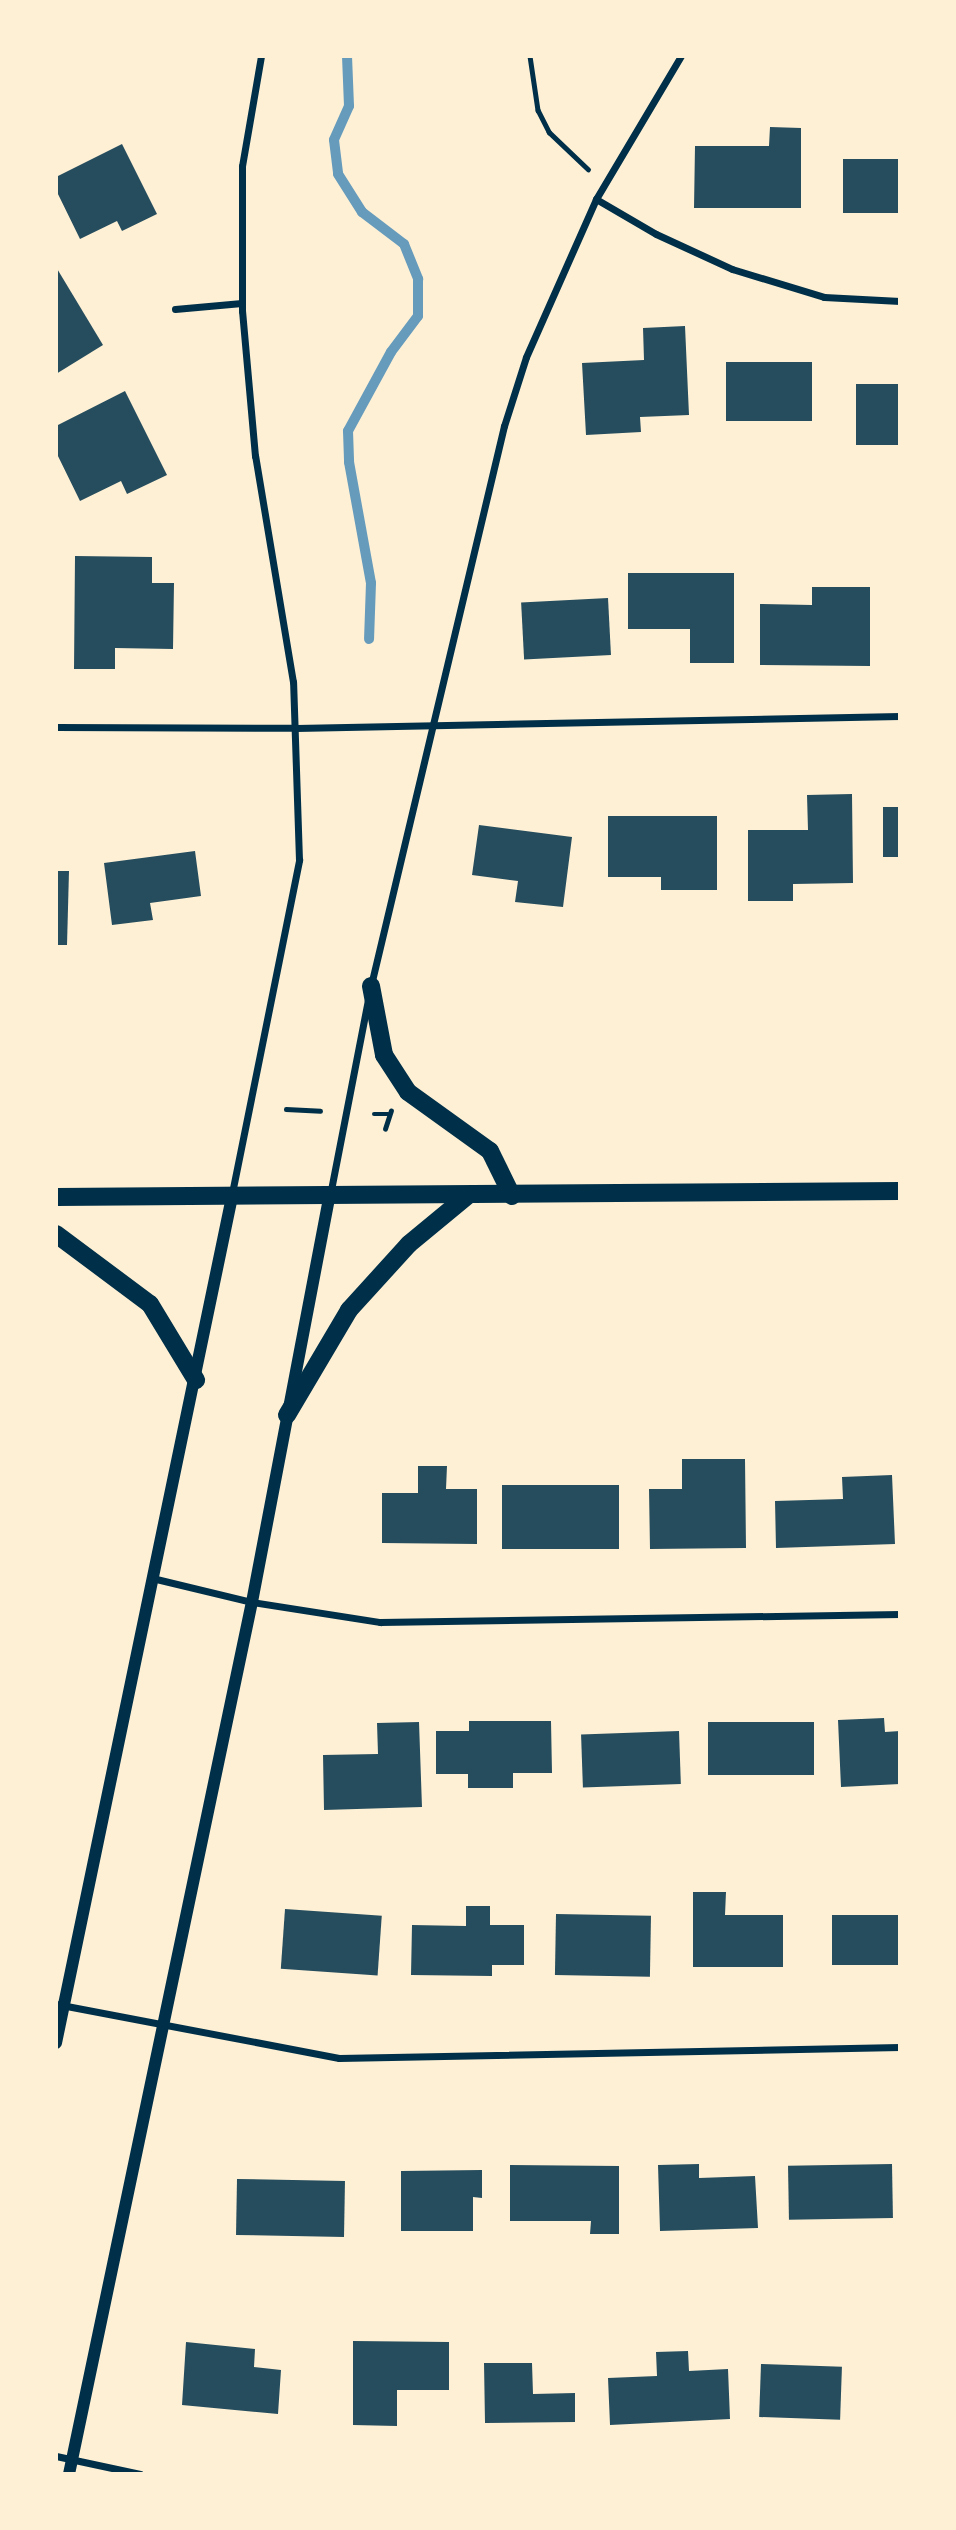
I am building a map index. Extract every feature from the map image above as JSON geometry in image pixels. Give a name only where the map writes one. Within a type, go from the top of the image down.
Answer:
[{"type":"main road","points":[[371,986],[384,1055],[408,1092],[490,1151],[512,1196]]},
{"type":"main road","points":[[56,1197],[512,1196],[900,1191]]},
{"type":"main road","points":[[287,1415],[349,1310],[409,1244],[467,1196]]},
{"type":"main road","points":[[56,1234],[150,1304],[196,1380]]},
{"type":"street","points":[[56,2043],[60,2005],[196,1380],[296,886],[300,817],[296,728],[285,624],[255,456],[242,303],[242,166],[261,56]]},
{"type":"street","points":[[69,2474],[252,1602],[371,986],[504,426],[536,332],[596,199],[681,56]]},
{"type":"street","points":[[596,199],[656,234],[732,269],[824,297],[900,301]]},
{"type":"street","points":[[175,309],[242,303]]},
{"type":"street","points":[[56,727],[296,728],[432,722],[900,716]]},
{"type":"street","points":[[152,1578],[252,1602],[380,1622],[900,1614]]},
{"type":"street","points":[[60,2005],[339,2059],[900,2047]]},
{"type":"street","points":[[56,2456],[140,2474]]},
{"type":"path","points":[[530,56],[538,110],[549,132],[573,159],[606,182]]},
{"type":"path","points":[[286,1109],[320,1111]]},
{"type":"path","points":[[374,1114],[388,1114],[385,1129]]},
{"type":"building","points":[[770,127],[801,128],[801,208],[694,208],[695,146],[769,146]]},
{"type":"building","points":[[122,144],[157,214],[122,231],[117,221],[80,239],[56,190],[56,177]]},
{"type":"building","points":[[843,159],[900,159],[900,213],[843,213]]},
{"type":"building","points":[[56,267],[103,345],[56,374]]},
{"type":"building","points":[[685,326],[689,415],[640,417],[641,432],[586,435],[582,363],[644,360],[643,328]]},
{"type":"building","points":[[726,362],[812,362],[812,421],[726,421]]},
{"type":"building","points":[[856,384],[900,384],[900,445],[856,445]]},
{"type":"building","points":[[125,391],[167,475],[127,494],[121,481],[80,501],[56,452],[56,426]]},
{"type":"building","points":[[75,556],[152,557],[152,583],[174,583],[173,649],[115,648],[115,669],[74,669]]},
{"type":"building","points":[[628,573],[734,573],[734,663],[690,663],[690,629],[628,629]]},
{"type":"building","points":[[812,587],[870,587],[870,666],[760,665],[760,604],[812,605]]},
{"type":"building","points":[[608,598],[611,655],[524,659],[521,603]]},
{"type":"building","points":[[852,794],[853,883],[793,884],[793,901],[748,901],[748,830],[808,830],[807,795]]},
{"type":"building","points":[[883,807],[900,807],[900,857],[883,857]]},
{"type":"building","points":[[608,816],[717,816],[717,890],[661,890],[661,877],[608,877]]},
{"type":"building","points":[[479,825],[572,837],[563,907],[515,902],[518,881],[472,875]]},
{"type":"building","points":[[195,851],[201,896],[150,903],[153,920],[112,925],[104,863]]},
{"type":"building","points":[[56,871],[69,871],[67,945],[56,945]]},
{"type":"building","points":[[682,1459],[745,1459],[746,1548],[650,1549],[649,1489],[682,1489]]},
{"type":"building","points":[[418,1466],[447,1466],[446,1489],[477,1489],[477,1544],[382,1543],[382,1493],[418,1493]]},
{"type":"building","points":[[892,1475],[895,1544],[776,1548],[775,1501],[843,1499],[842,1477]]},
{"type":"building","points":[[502,1485],[619,1485],[619,1549],[502,1549]]},
{"type":"building","points":[[884,1718],[885,1732],[900,1731],[900,1784],[841,1787],[838,1720]]},
{"type":"building","points":[[469,1721],[551,1721],[552,1773],[513,1773],[513,1788],[468,1788],[468,1774],[436,1774],[436,1731],[469,1731]]},
{"type":"building","points":[[419,1722],[422,1807],[324,1810],[323,1755],[378,1754],[377,1723]]},
{"type":"building","points":[[708,1722],[814,1722],[814,1775],[708,1775]]},
{"type":"building","points":[[679,1731],[681,1784],[583,1787],[581,1734]]},
{"type":"building","points":[[693,1892],[726,1892],[725,1915],[783,1915],[783,1967],[693,1967]]},
{"type":"building","points":[[466,1906],[490,1906],[490,1925],[524,1925],[524,1965],[492,1965],[492,1976],[411,1975],[412,1925],[466,1926]]},
{"type":"building","points":[[285,1909],[382,1916],[378,1976],[281,1969]]},
{"type":"building","points":[[556,1914],[651,1916],[650,1977],[555,1975]]},
{"type":"building","points":[[832,1915],[900,1915],[900,1965],[832,1965]]},
{"type":"building","points":[[699,2164],[699,2178],[755,2176],[758,2228],[660,2231],[658,2165]]},
{"type":"building","points":[[892,2164],[893,2218],[789,2220],[788,2166]]},
{"type":"building","points":[[510,2165],[619,2166],[619,2234],[590,2234],[591,2221],[510,2221]]},
{"type":"building","points":[[482,2170],[482,2198],[473,2197],[473,2231],[401,2231],[401,2171]]},
{"type":"building","points":[[237,2179],[345,2181],[344,2237],[236,2235]]},
{"type":"building","points":[[353,2341],[449,2342],[449,2390],[397,2390],[397,2426],[353,2425]]},
{"type":"building","points":[[186,2342],[255,2349],[254,2367],[281,2370],[278,2414],[182,2405]]},
{"type":"building","points":[[688,2351],[689,2371],[728,2369],[730,2419],[610,2425],[608,2378],[657,2376],[656,2352]]},
{"type":"building","points":[[484,2363],[532,2363],[533,2394],[575,2393],[575,2422],[485,2423]]},
{"type":"building","points":[[761,2364],[842,2367],[840,2420],[759,2417]]},
{"type":"waterway","points":[[347,56],[349,106],[334,140],[338,174],[362,212],[404,244],[418,279],[418,316],[391,352],[348,431],[349,462],[371,583],[369,639]]}]
